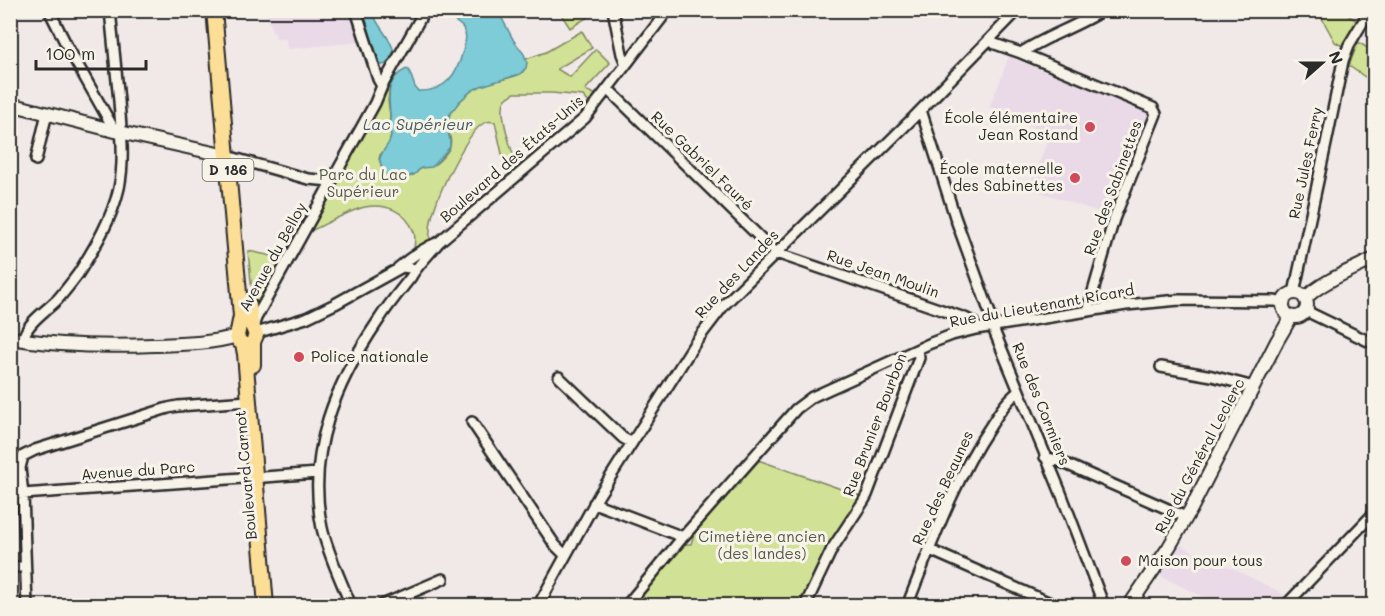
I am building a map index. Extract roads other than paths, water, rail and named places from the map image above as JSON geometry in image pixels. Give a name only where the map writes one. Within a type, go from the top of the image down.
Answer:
[{"type":"main road","name":"Boulevard Carnot","points":[[214,10],[250,315],[247,381],[249,400]]},
{"type":"main road","name":"Boulevard Carnot","points":[[221,10],[231,157]]},
{"type":"main road","name":"Boulevard Carnot","points":[[248,334],[253,354],[260,477],[273,606]]},
{"type":"main road","name":"D 186","points":[[249,400],[260,477],[266,606]]},
{"type":"street","points":[[49,10],[119,131]]},
{"type":"street","points":[[17,339],[76,277],[106,226],[113,208],[122,164],[110,10]]},
{"type":"street","points":[[356,10],[382,86]]},
{"type":"street","name":"Avenue du Belloy","points":[[248,334],[425,10]]},
{"type":"street","points":[[613,10],[626,64]]},
{"type":"street","name":"Boulevard des États-Unis","points":[[17,339],[80,345],[126,346],[218,341],[306,318],[393,271],[402,267],[412,270],[419,267],[439,242],[585,118],[668,10]]},
{"type":"street","name":"Rue des Landes","points":[[538,606],[594,503],[709,323],[724,305],[921,110],[1018,10]]},
{"type":"street","points":[[1021,53],[1086,21],[1103,10]]},
{"type":"street","name":"Rue Jules Ferry","points":[[1294,293],[1343,61],[1349,45],[1371,14]]},
{"type":"street","name":"Rue des Sabinettes","points":[[990,40],[1153,108],[1156,114],[1115,218],[1089,311]]},
{"type":"street","name":"Rue Gabriel Fauré","points":[[608,89],[776,253]]},
{"type":"street","points":[[10,104],[231,157],[308,179],[332,181]]},
{"type":"street","name":"Rue des Cormiers","points":[[921,110],[955,217],[988,306],[995,333],[1065,502],[1104,606]]},
{"type":"street","points":[[36,160],[47,113]]},
{"type":"street","name":"Boulevard des États-Unis","points":[[393,271],[412,256],[439,242]]},
{"type":"street","name":"Rue Jean Moulin","points":[[776,253],[965,318],[973,322],[976,329]]},
{"type":"street","points":[[351,606],[322,528],[318,498],[321,443],[349,366],[378,320],[411,277],[412,270],[409,260],[412,256]]},
{"type":"street","points":[[1374,260],[1311,292],[1306,305],[1301,316],[1291,317],[1285,312],[1282,303],[1288,295],[1301,294],[1306,305],[1374,344]]},
{"type":"street","name":"Rue du Lieutenant Ricard","points":[[626,606],[683,537],[800,405],[918,349],[952,335],[976,329],[1126,305],[1179,300],[1282,303]]},
{"type":"street","name":"Rue du Général Leclerc","points":[[1129,606],[1186,517],[1291,317]]},
{"type":"street","name":"Rue Brunier Bourbon","points":[[805,606],[832,549],[867,495],[920,358],[918,349]]},
{"type":"street","points":[[1161,367],[1212,376],[1254,387]]},
{"type":"street","points":[[559,376],[623,438],[632,443]]},
{"type":"street","name":"Rue des Beaunes","points":[[907,606],[977,446],[1005,404],[1018,391]]},
{"type":"street","points":[[27,606],[20,468],[23,456],[35,450],[168,408],[249,400]]},
{"type":"street","points":[[472,422],[564,555]]},
{"type":"street","points":[[1045,457],[1186,517]]},
{"type":"street","name":"Avenue du Parc","points":[[10,493],[23,494],[318,473]]},
{"type":"street","points":[[594,503],[683,537]]},
{"type":"street","points":[[1301,606],[1289,602],[1374,513]]},
{"type":"street","points":[[930,550],[1057,606]]},
{"type":"street","points":[[10,567],[25,567]]},
{"type":"street","points":[[380,606],[443,579]]},
{"type":"water","points":[[360,11],[372,11],[390,42],[394,52],[386,64],[379,63]]},
{"type":"water","name":"Lac Supérieur","points":[[439,11],[498,11],[514,41],[524,54],[527,62],[526,68],[520,74],[471,91],[450,114],[447,126],[450,147],[436,163],[432,167],[421,168],[415,174],[405,178],[393,180],[383,169],[380,158],[391,136],[389,100],[392,82],[400,72],[407,69],[418,91],[428,91],[443,85],[454,74],[463,51],[465,31],[458,23]]},
{"type":"place","name":"École élémentaire Jean Rostand","points":[[1090,127]]},
{"type":"place","name":"École maternelle des Sabinettes","points":[[1075,178]]},
{"type":"place","name":"Police nationale","points":[[299,357]]},
{"type":"place","name":"Maison pour tous","points":[[1126,561]]},
{"type":"park label","name":"Parc du Lac Supérieur","points":[[363,184]]},
{"type":"park label","name":"Cimetière ancien (des landes)","points":[[762,546]]}]
